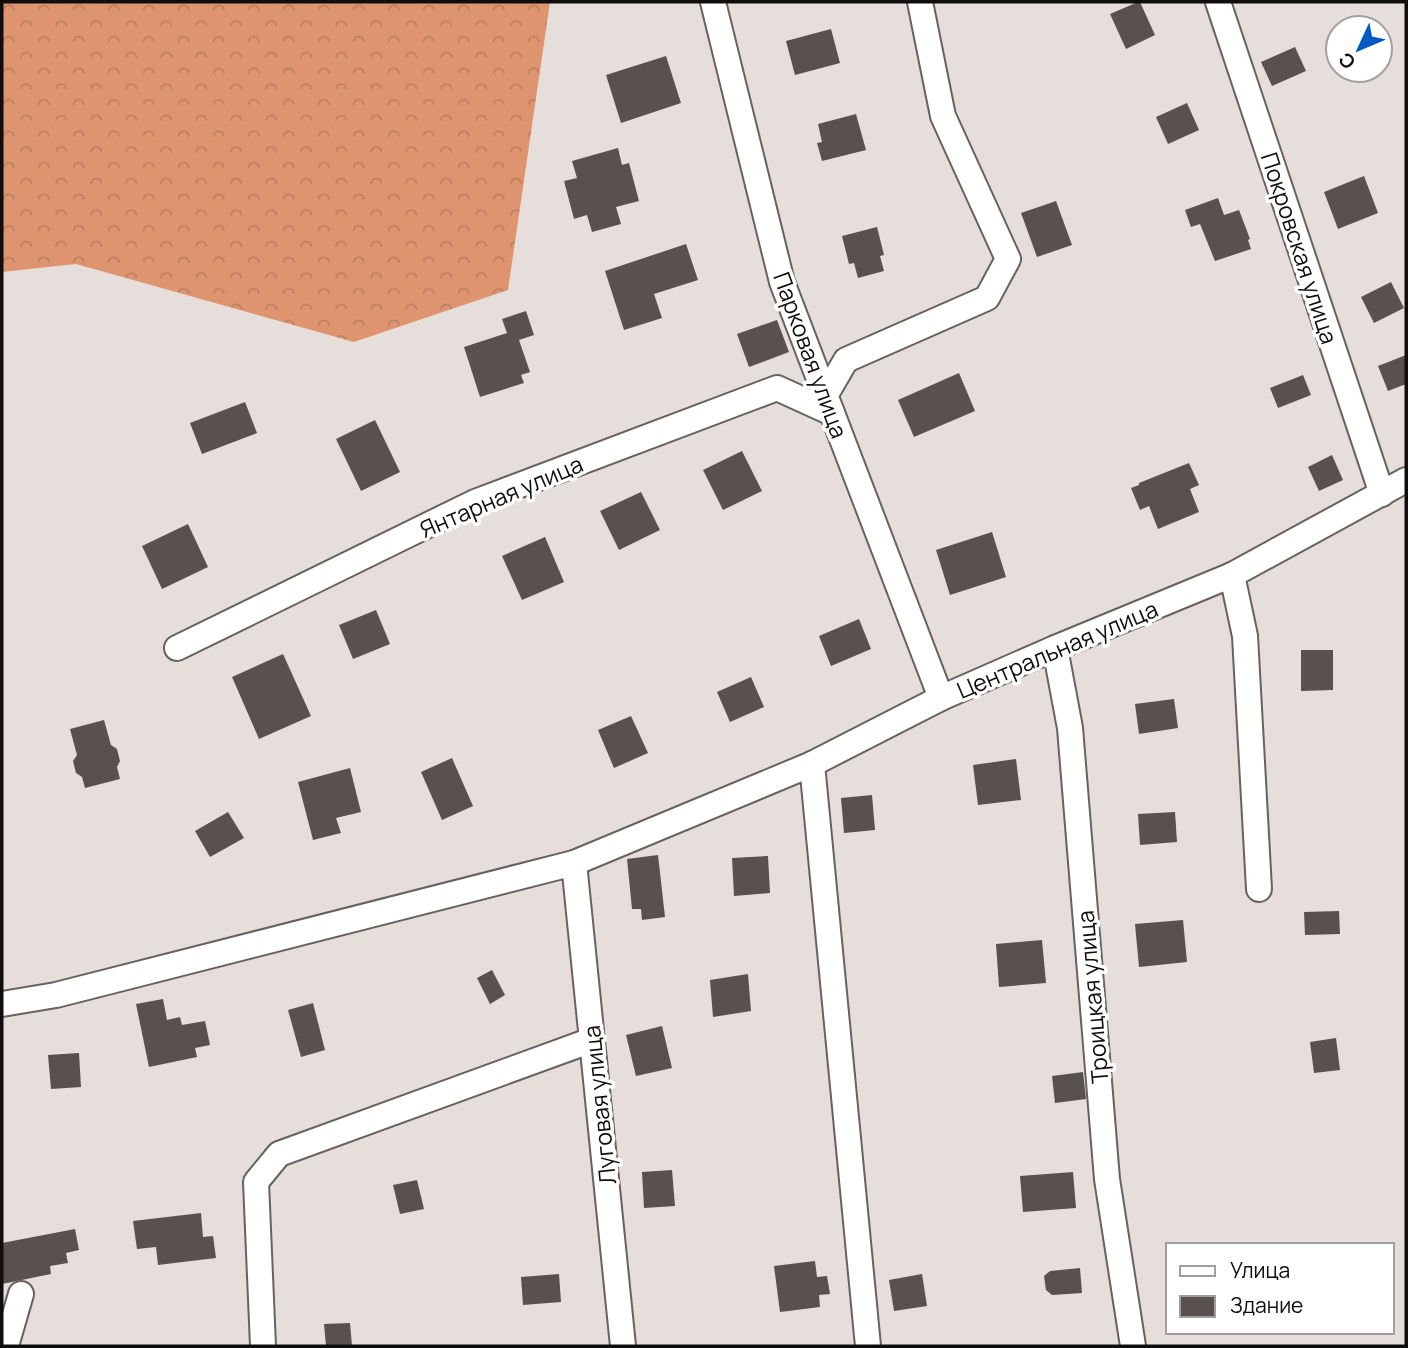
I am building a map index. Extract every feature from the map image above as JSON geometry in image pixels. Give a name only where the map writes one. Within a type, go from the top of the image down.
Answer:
[{"type":"street","name":"Парковая улица","points":[[713,2],[782,282],[942,698]]},
{"type":"street","points":[[829,405],[846,360],[987,298],[1008,259],[943,116],[920,2]]},
{"type":"street","name":"Покровская улица","points":[[1218,2],[1382,494]]},
{"type":"street","name":"Янтарная улица","points":[[177,648],[475,502],[777,387],[829,405]]},
{"type":"street","name":"Центральная улица","points":[[2,1004],[56,995],[574,863],[812,764],[942,698],[1232,575],[1406,480]]},
{"type":"street","points":[[1232,575],[1245,636],[1259,889]]},
{"type":"street","name":"Троицкая улица","points":[[1055,648],[1070,728],[1107,1179],[1133,1346]]},
{"type":"street","points":[[812,764],[868,1346]]},
{"type":"street","name":"Луговая улица","points":[[574,863],[623,1346]]},
{"type":"street","points":[[263,1346],[256,1182],[279,1154],[592,1040]]},
{"type":"street","points":[[6,1346],[21,1294]]},
{"type":"green space","points":[[2,2],[550,2],[508,290],[354,342],[76,264],[2,272]]},
{"type":"building","points":[[1138,2],[1155,35],[1126,49],[1110,14]]},
{"type":"building","points":[[831,29],[840,63],[795,75],[786,41]]},
{"type":"building","points":[[1295,47],[1306,71],[1272,86],[1261,62]]},
{"type":"building","points":[[666,56],[681,103],[621,123],[606,75]]},
{"type":"building","points":[[1187,103],[1199,130],[1168,144],[1156,117]]},
{"type":"building","points":[[856,114],[866,150],[822,161],[817,143],[822,142],[818,124]]},
{"type":"building","points":[[618,148],[622,165],[629,163],[639,201],[616,207],[621,224],[592,232],[587,215],[574,219],[564,181],[577,178],[572,161]]},
{"type":"building","points":[[1364,176],[1378,213],[1338,229],[1324,192]]},
{"type":"building","points":[[1218,198],[1224,215],[1239,210],[1251,249],[1215,261],[1200,224],[1191,227],[1185,210]]},
{"type":"building","points":[[1056,201],[1072,245],[1037,257],[1021,213]]},
{"type":"building","points":[[877,227],[884,255],[880,256],[884,271],[858,278],[854,263],[849,264],[842,236]]},
{"type":"building","points":[[686,244],[698,280],[654,294],[662,318],[624,330],[605,271]]},
{"type":"building","points":[[1391,282],[1404,308],[1374,323],[1361,297]]},
{"type":"building","points":[[526,311],[534,335],[519,340],[530,372],[521,375],[524,383],[480,397],[464,347],[507,333],[502,319]]},
{"type":"building","points":[[777,320],[789,352],[749,367],[737,334]]},
{"type":"building","points":[[1406,355],[1406,384],[1388,391],[1378,366]]},
{"type":"building","points":[[959,373],[975,411],[914,437],[898,400]]},
{"type":"building","points":[[1303,375],[1311,395],[1278,408],[1270,388]]},
{"type":"building","points":[[245,402],[257,433],[202,454],[190,423]]},
{"type":"building","points":[[375,420],[400,472],[361,491],[336,439]]},
{"type":"building","points":[[742,451],[762,491],[723,510],[703,470]]},
{"type":"building","points":[[1332,455],[1343,480],[1319,491],[1308,467]]},
{"type":"building","points":[[1189,463],[1199,485],[1190,489],[1199,512],[1158,529],[1149,506],[1140,510],[1131,488]]},
{"type":"building","points":[[641,492],[660,530],[619,550],[600,511]]},
{"type":"building","points":[[188,524],[208,567],[162,589],[142,546]]},
{"type":"building","points":[[992,532],[1006,577],[950,595],[936,550]]},
{"type":"building","points":[[545,537],[564,582],[522,600],[502,556]]},
{"type":"building","points":[[376,610],[390,644],[353,659],[339,625]]},
{"type":"building","points":[[859,619],[871,649],[831,666],[819,636]]},
{"type":"building","points":[[1301,650],[1333,650],[1333,690],[1301,691]]},
{"type":"building","points":[[283,654],[311,716],[259,739],[232,677]]},
{"type":"building","points":[[751,677],[764,707],[730,722],[717,692]]},
{"type":"building","points":[[1174,699],[1178,728],[1139,734],[1135,704]]},
{"type":"building","points":[[631,716],[648,753],[614,768],[598,730]]},
{"type":"building","points":[[104,720],[111,745],[117,749],[120,779],[85,788],[82,777],[76,773],[73,761],[77,755],[70,729]]},
{"type":"building","points":[[452,758],[473,806],[442,820],[421,772]]},
{"type":"building","points":[[1016,759],[1021,800],[978,805],[973,765]]},
{"type":"building","points":[[350,768],[361,812],[336,818],[341,833],[313,840],[298,782]]},
{"type":"building","points":[[872,795],[875,830],[844,833],[841,798]]},
{"type":"building","points":[[228,812],[244,838],[210,857],[195,831]]},
{"type":"building","points":[[1175,812],[1177,842],[1140,845],[1138,814]]},
{"type":"building","points":[[658,855],[665,917],[642,920],[641,909],[632,909],[627,859]]},
{"type":"building","points":[[768,856],[770,893],[734,896],[732,858]]},
{"type":"building","points":[[1339,911],[1340,934],[1305,935],[1304,912]]},
{"type":"building","points":[[1183,920],[1187,962],[1139,967],[1135,924]]},
{"type":"building","points":[[1042,940],[1046,983],[999,987],[996,944]]},
{"type":"building","points":[[492,970],[505,995],[490,1004],[477,978]]},
{"type":"building","points":[[748,974],[751,1011],[713,1017],[710,980]]},
{"type":"building","points":[[163,999],[167,1020],[180,1017],[182,1025],[205,1021],[210,1045],[195,1048],[197,1057],[149,1067],[136,1004]]},
{"type":"building","points":[[313,1003],[325,1050],[301,1057],[288,1010]]},
{"type":"building","points":[[662,1026],[672,1068],[636,1076],[626,1035]]},
{"type":"building","points":[[1336,1038],[1340,1070],[1314,1073],[1310,1042]]},
{"type":"building","points":[[79,1053],[81,1087],[51,1089],[48,1055]]},
{"type":"building","points":[[1083,1072],[1086,1099],[1055,1103],[1052,1076]]},
{"type":"building","points":[[672,1170],[675,1206],[644,1208],[642,1172]]},
{"type":"building","points":[[1073,1172],[1076,1208],[1023,1212],[1020,1176]]},
{"type":"building","points":[[417,1180],[424,1209],[400,1214],[393,1185]]},
{"type":"building","points":[[201,1213],[203,1237],[213,1236],[216,1258],[158,1265],[156,1247],[137,1249],[133,1221]]},
{"type":"building","points":[[75,1229],[79,1250],[66,1253],[68,1263],[50,1266],[51,1274],[2,1284],[2,1243]]},
{"type":"building","points":[[815,1261],[817,1277],[827,1276],[830,1294],[819,1295],[820,1307],[780,1312],[774,1266]]},
{"type":"building","points":[[1080,1268],[1082,1293],[1052,1295],[1046,1290],[1044,1276],[1050,1271]]},
{"type":"building","points":[[559,1274],[561,1302],[523,1305],[521,1277]]},
{"type":"building","points":[[922,1274],[927,1306],[894,1311],[889,1280]]},
{"type":"building","points":[[350,1323],[352,1346],[326,1346],[324,1324]]}]
